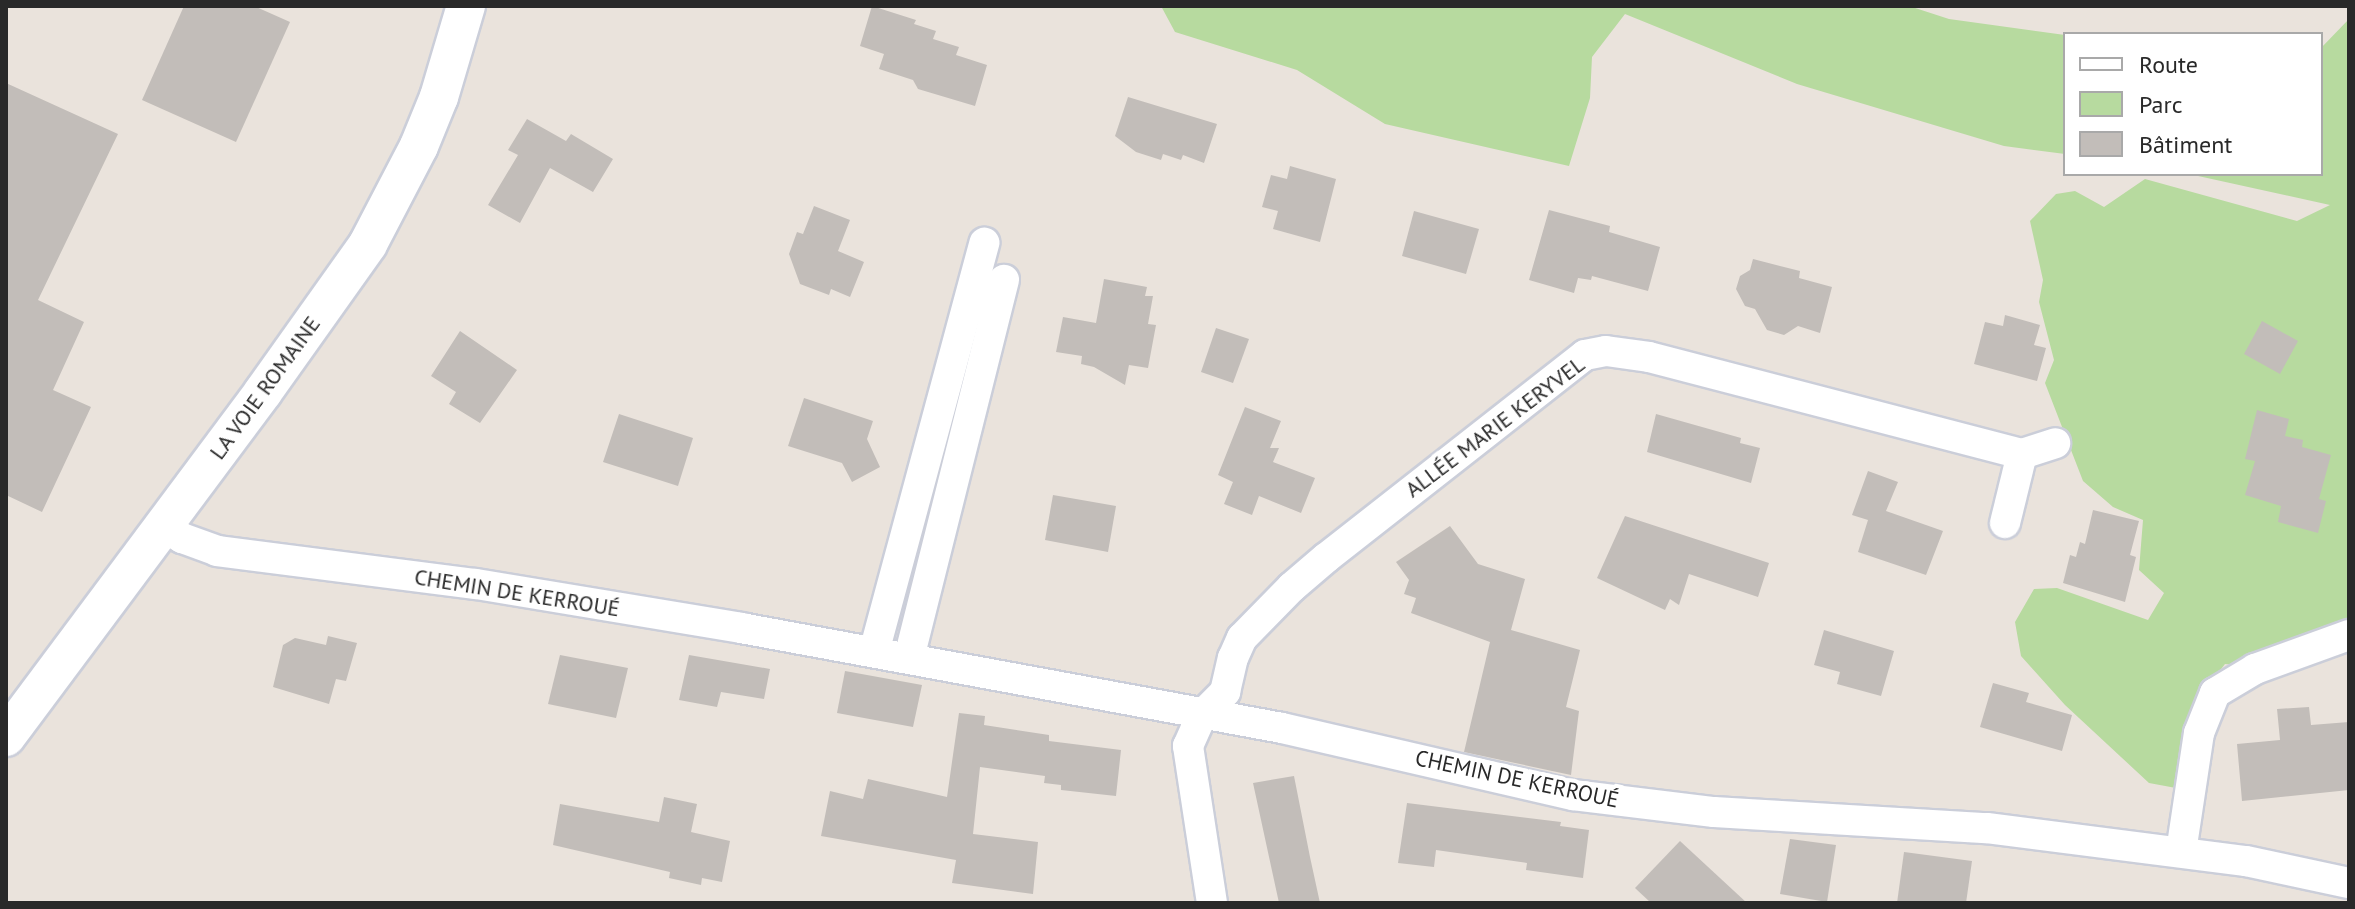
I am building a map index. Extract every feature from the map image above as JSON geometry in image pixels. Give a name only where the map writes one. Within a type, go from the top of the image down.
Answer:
[{"type":"street","name":"LA VOIE ROMAINE","points":[[6,737],[342,283],[396,196],[439,97],[466,6]]},
{"type":"street","points":[[874,652],[984,243]]},
{"type":"street","points":[[909,658],[1004,280]]},
{"type":"street","name":"ALLÉE MARIE KERYVEL","points":[[1212,903],[1188,746],[1202,715],[1225,692],[1233,658],[1242,638],[1292,587],[1585,355],[1606,351],[1649,357],[2022,454]]},
{"type":"street","points":[[2005,523],[2022,454],[2055,443]]},
{"type":"street","name":"CHEMIN DE KERROUÉ","points":[[164,526],[182,538],[217,551],[476,584],[909,658],[1353,742],[1573,795],[1714,812],[1976,827],[2246,861],[2349,883]]},
{"type":"street","points":[[2181,852],[2199,733],[2215,693],[2255,669],[2349,635]]},
{"type":"green space","points":[[1161,6],[1909,6],[1949,19],[2063,35],[2063,154],[2004,146],[1797,84],[1625,14],[1592,57],[1590,98],[1569,166],[1385,124],[1297,70],[1175,32]]},
{"type":"green space","points":[[2349,19],[2349,628],[2247,666],[2225,664],[2197,700],[2176,788],[2149,783],[2065,705],[2021,656],[2015,622],[2034,589],[2057,588],[2148,620],[2164,593],[2139,570],[2143,520],[2113,507],[2083,481],[2045,383],[2054,360],[2039,302],[2043,280],[2030,221],[2056,194],[2075,191],[2104,207],[2145,179],[2297,221],[2330,205],[2198,176],[2323,176],[2323,46]]},
{"type":"building","points":[[184,6],[254,6],[290,22],[236,142],[142,100]]},
{"type":"building","points":[[872,6],[916,20],[914,24],[936,31],[933,39],[959,47],[956,55],[987,65],[975,106],[918,89],[913,80],[879,69],[884,54],[860,46]]},
{"type":"building","points":[[6,83],[118,134],[38,300],[84,322],[53,390],[91,407],[42,512],[6,495]]},
{"type":"building","points":[[1128,97],[1217,124],[1204,163],[1183,155],[1181,160],[1163,154],[1161,160],[1136,152],[1115,136]]},
{"type":"building","points":[[527,119],[566,141],[571,134],[613,159],[593,192],[550,168],[520,223],[488,205],[518,155],[508,150]]},
{"type":"building","points":[[1290,166],[1336,179],[1320,242],[1273,229],[1278,211],[1262,207],[1271,175],[1287,179]]},
{"type":"building","points":[[814,206],[850,220],[838,251],[864,262],[850,297],[831,289],[829,295],[800,284],[789,254],[797,232],[803,234]]},
{"type":"building","points":[[1549,210],[1610,226],[1609,232],[1660,247],[1648,291],[1592,276],[1591,280],[1578,278],[1574,293],[1529,280]]},
{"type":"building","points":[[1414,211],[1479,229],[1466,274],[1402,256]]},
{"type":"building","points":[[1753,259],[1800,271],[1799,278],[1832,287],[1820,333],[1798,326],[1784,335],[1767,330],[1755,309],[1745,306],[1736,289],[1740,276],[1750,270]]},
{"type":"building","points":[[1104,279],[1147,287],[1145,296],[1153,296],[1148,324],[1156,325],[1148,368],[1129,365],[1125,385],[1094,367],[1081,364],[1082,356],[1056,352],[1063,317],[1096,323]]},
{"type":"building","points":[[2005,315],[2040,325],[2034,345],[2046,348],[2037,381],[1974,364],[1985,322],[2003,326]]},
{"type":"building","points":[[2262,321],[2298,341],[2280,374],[2244,354]]},
{"type":"building","points":[[1216,328],[1249,339],[1233,383],[1201,372]]},
{"type":"building","points":[[460,331],[517,370],[480,423],[449,404],[456,392],[431,376]]},
{"type":"building","points":[[804,398],[873,421],[867,439],[880,467],[852,482],[842,463],[788,446]]},
{"type":"building","points":[[1245,407],[1281,421],[1270,448],[1279,448],[1273,462],[1315,478],[1301,513],[1259,496],[1252,515],[1224,504],[1233,482],[1218,475]]},
{"type":"building","points":[[2257,410],[2289,419],[2285,436],[2303,440],[2302,447],[2331,455],[2319,499],[2326,501],[2318,533],[2278,522],[2281,506],[2245,495],[2255,461],[2245,459]]},
{"type":"building","points":[[619,414],[693,438],[678,486],[603,462]]},
{"type":"building","points":[[1656,414],[1741,438],[1740,443],[1760,448],[1751,483],[1647,452]]},
{"type":"building","points":[[1868,471],[1898,482],[1886,511],[1943,531],[1926,575],[1858,552],[1868,520],[1852,515]]},
{"type":"building","points":[[1053,495],[1116,506],[1108,552],[1045,540]]},
{"type":"building","points":[[2093,510],[2139,521],[2130,555],[2136,557],[2125,602],[2063,583],[2070,555],[2076,557],[2080,542],[2085,544]]},
{"type":"building","points":[[1625,516],[1769,563],[1758,597],[1689,574],[1679,605],[1670,599],[1665,610],[1597,578]]},
{"type":"building","points":[[1450,526],[1478,564],[1525,579],[1511,630],[1580,650],[1566,707],[1579,711],[1571,775],[1464,752],[1490,642],[1411,613],[1416,598],[1404,594],[1409,580],[1396,562]]},
{"type":"building","points":[[1824,630],[1894,651],[1881,696],[1837,684],[1840,672],[1814,665]]},
{"type":"building","points":[[328,636],[357,643],[346,681],[336,679],[329,704],[273,687],[283,645],[295,638],[326,645]]},
{"type":"building","points":[[560,655],[628,668],[616,718],[548,704]]},
{"type":"building","points":[[689,655],[770,669],[764,699],[721,692],[717,707],[679,700]]},
{"type":"building","points":[[845,671],[922,685],[913,727],[837,713]]},
{"type":"building","points":[[1993,683],[2029,693],[2026,702],[2072,715],[2062,751],[1980,727]]},
{"type":"building","points":[[2309,707],[2311,725],[2349,722],[2349,790],[2242,801],[2237,744],[2280,740],[2277,709]]},
{"type":"building","points":[[959,713],[985,716],[984,725],[1049,735],[1049,741],[1121,750],[1116,796],[1061,790],[1061,785],[1044,783],[1045,776],[980,767],[973,834],[1038,842],[1033,894],[952,883],[956,860],[821,836],[830,791],[863,799],[868,779],[947,797]]},
{"type":"building","points":[[1294,776],[1320,903],[1279,903],[1253,783]]},
{"type":"building","points":[[664,797],[697,804],[691,832],[730,841],[722,882],[702,878],[701,885],[669,878],[670,872],[553,845],[560,804],[659,822]]},
{"type":"building","points":[[1407,803],[1561,822],[1560,826],[1589,830],[1583,878],[1526,870],[1527,863],[1436,850],[1434,867],[1398,863]]},
{"type":"building","points":[[1790,839],[1836,845],[1827,902],[1780,894]]},
{"type":"building","points":[[1680,841],[1747,903],[1651,903],[1635,888]]},
{"type":"building","points":[[1904,852],[1972,861],[1966,903],[1897,903]]}]
